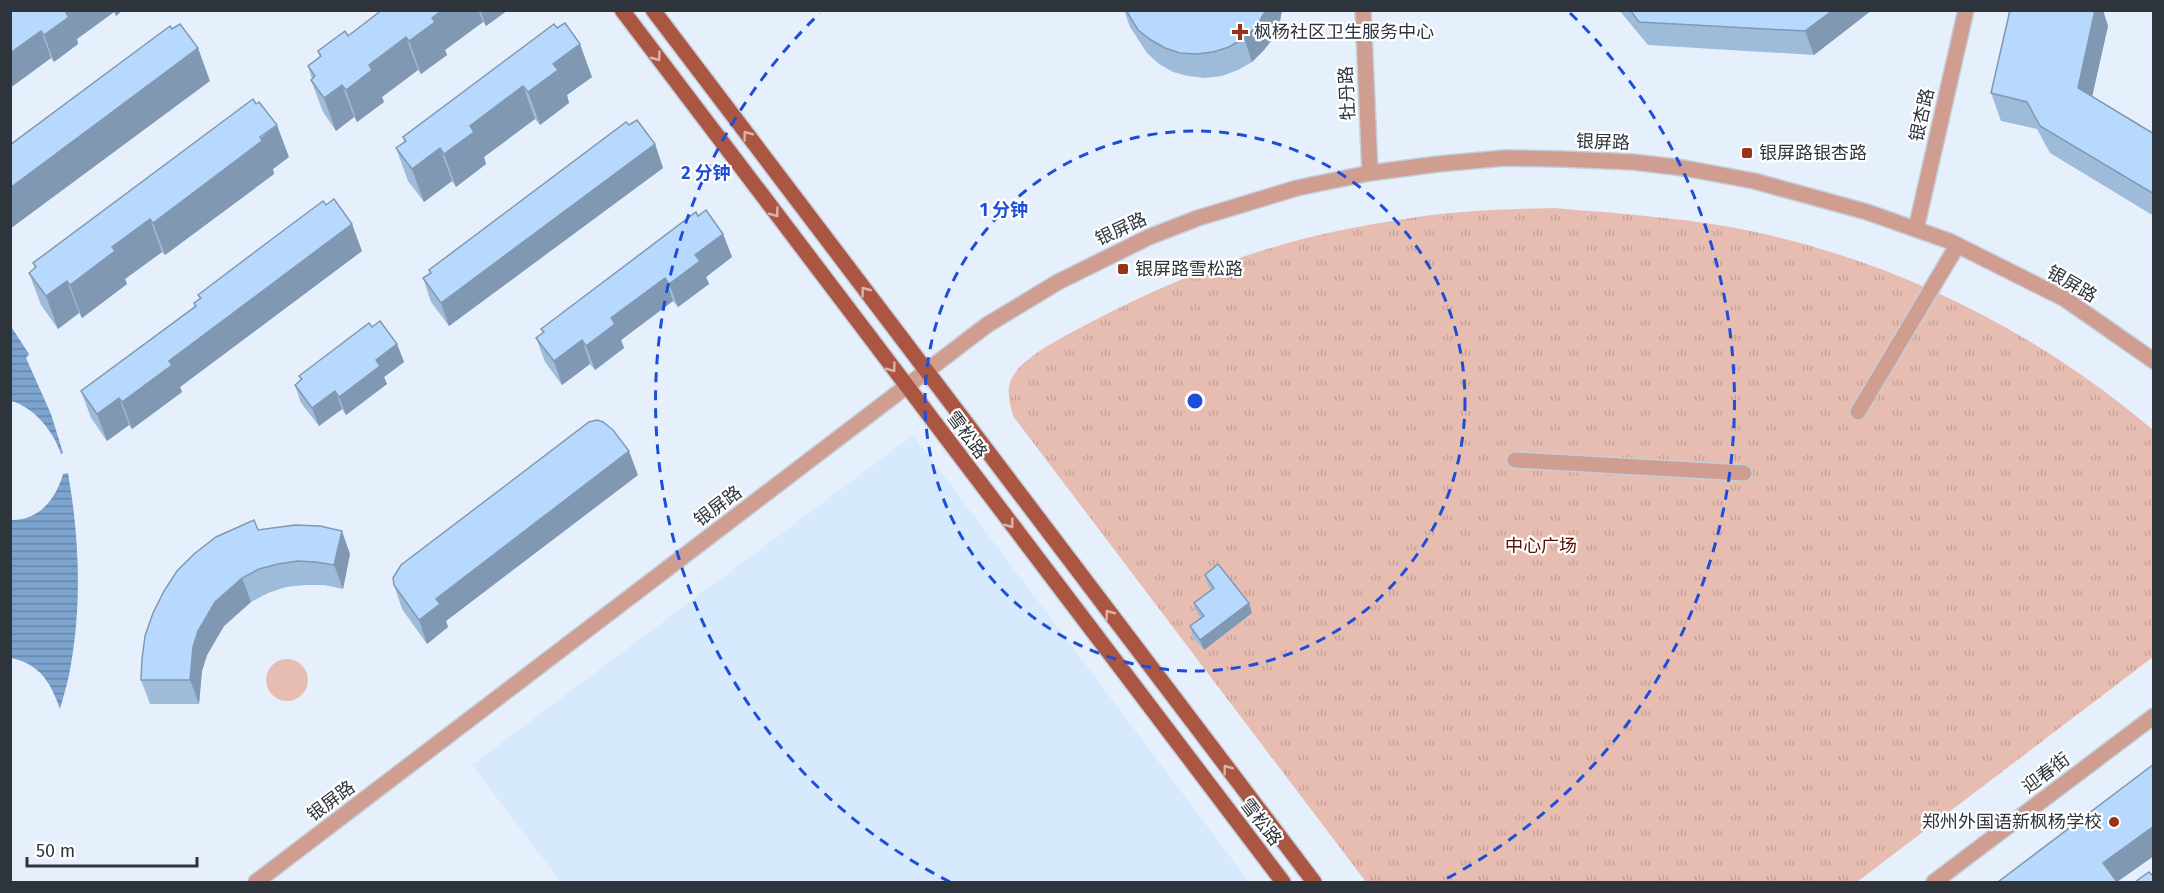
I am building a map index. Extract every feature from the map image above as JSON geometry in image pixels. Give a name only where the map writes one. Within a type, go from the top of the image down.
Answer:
[{"type":"main road","name":"雪松路","points":[[622,10],[1282,882]]},
{"type":"main road","name":"雪松路","points":[[653,10],[1314,882]]},
{"type":"street","name":"牡丹路","points":[[1363,10],[1370,173]]},
{"type":"street","name":"银杏路","points":[[1916,229],[1966,10]]},
{"type":"street","name":"银屏路","points":[[256,882],[987,325],[1075,273],[1149,237],[1198,218],[1297,188],[1370,173],[1505,158],[1633,162],[1684,168],[1754,181],[1857,209],[1958,246],[2065,299],[2154,361]]},
{"type":"street","points":[[1858,412],[1958,246]]},
{"type":"street","points":[[1515,460],[1744,473]]},
{"type":"street","name":"迎春街","points":[[1934,882],[2154,716]]},
{"type":"shaded area","points":[[913,435],[1249,882],[561,882],[472,765]]},
{"type":"green space","name":"中心广场","points":[[1554,208],[1657,217],[1734,228],[1814,247],[1867,264],[1919,284],[2018,334],[2110,396],[2153,430],[2153,657],[1857,882],[1366,882],[1013,416],[1009,386],[1013,376],[1025,362],[1061,338],[1172,284],[1270,248],[1337,231],[1415,217],[1486,210]]},
{"type":"green space","points":[[287,659],[302,665],[308,680],[302,695],[287,701],[272,695],[266,680],[272,665]]},
{"type":"water","points":[[10,325],[29,354],[26,358],[51,414],[63,453],[61,454],[53,437],[42,422],[28,409],[11,401]]},
{"type":"water","points":[[68,473],[77,544],[78,593],[71,664],[60,709],[53,691],[43,676],[30,665],[11,658],[10,520],[30,517],[45,507],[56,492],[63,474]]},
{"type":"building","points":[[10,10],[69,10],[66,13],[69,17],[44,35],[41,31],[10,53]]},
{"type":"building","points":[[382,10],[442,10],[432,18],[435,22],[409,41],[406,37],[369,65],[372,70],[346,90],[342,85],[324,98],[311,80],[315,76],[308,66],[321,56],[318,51],[345,31],[348,36]]},
{"type":"building","points":[[1126,10],[1266,10],[1256,27],[1244,38],[1229,47],[1197,54],[1180,53],[1151,40],[1138,30]]},
{"type":"building","points":[[1630,10],[1833,10],[1805,31],[1639,22]]},
{"type":"building","points":[[2010,10],[2095,10],[2078,88],[2154,134],[2154,194],[2040,126],[2027,102],[1991,93]]},
{"type":"building","points":[[565,23],[580,44],[553,64],[558,70],[528,92],[523,86],[470,126],[474,132],[444,154],[440,148],[412,169],[396,148],[406,141],[403,137],[554,24],[557,28]]},
{"type":"building","points":[[180,24],[198,48],[10,188],[10,145],[170,26],[172,29]]},
{"type":"building","points":[[253,99],[256,104],[259,102],[277,125],[260,137],[262,141],[153,223],[150,219],[112,247],[115,251],[70,285],[67,281],[46,296],[29,273],[36,267],[33,263]]},
{"type":"building","points":[[637,120],[655,144],[441,303],[423,278],[431,273],[429,270],[626,122],[629,125]]},
{"type":"building","points":[[334,199],[352,224],[169,361],[172,365],[122,402],[119,398],[97,414],[81,391],[196,306],[194,303],[201,298],[198,295],[323,201],[326,205]]},
{"type":"building","points":[[706,210],[723,234],[695,255],[700,261],[669,284],[665,278],[611,318],[615,324],[586,346],[582,340],[554,361],[536,338],[544,332],[541,329],[696,212],[698,216]]},
{"type":"building","points":[[380,321],[397,344],[376,360],[380,366],[339,397],[335,391],[312,408],[295,385],[302,379],[299,376],[369,323],[372,327]]},
{"type":"building","points":[[597,420],[613,430],[629,451],[436,599],[440,604],[419,620],[394,585],[393,578],[401,565],[589,422]]},
{"type":"building","points":[[254,520],[258,530],[295,525],[320,526],[342,531],[334,565],[297,561],[259,569],[242,578],[215,602],[198,631],[193,647],[190,680],[141,680],[145,636],[153,613],[177,571],[216,537]]},
{"type":"building","points":[[1218,564],[1249,603],[1200,640],[1190,626],[1204,616],[1194,603],[1214,588],[1205,575]]},
{"type":"building","name":"郑州外国语新枫杨学校","points":[[2154,764],[2154,826],[2103,863],[2117,882],[1998,882]]},
{"type":"building","points":[[2149,872],[2154,875],[2154,882],[2135,882]]},
{"type":"place","name":"枫杨社区卫生服务中心","points":[[1240,32]]},
{"type":"place","name":"银屏路银杏路","points":[[1747,153]]},
{"type":"place","name":"银屏路雪松路","points":[[1123,269]]},
{"type":"place","name":"郑州外国语新枫杨学校","points":[[2114,822]]}]
